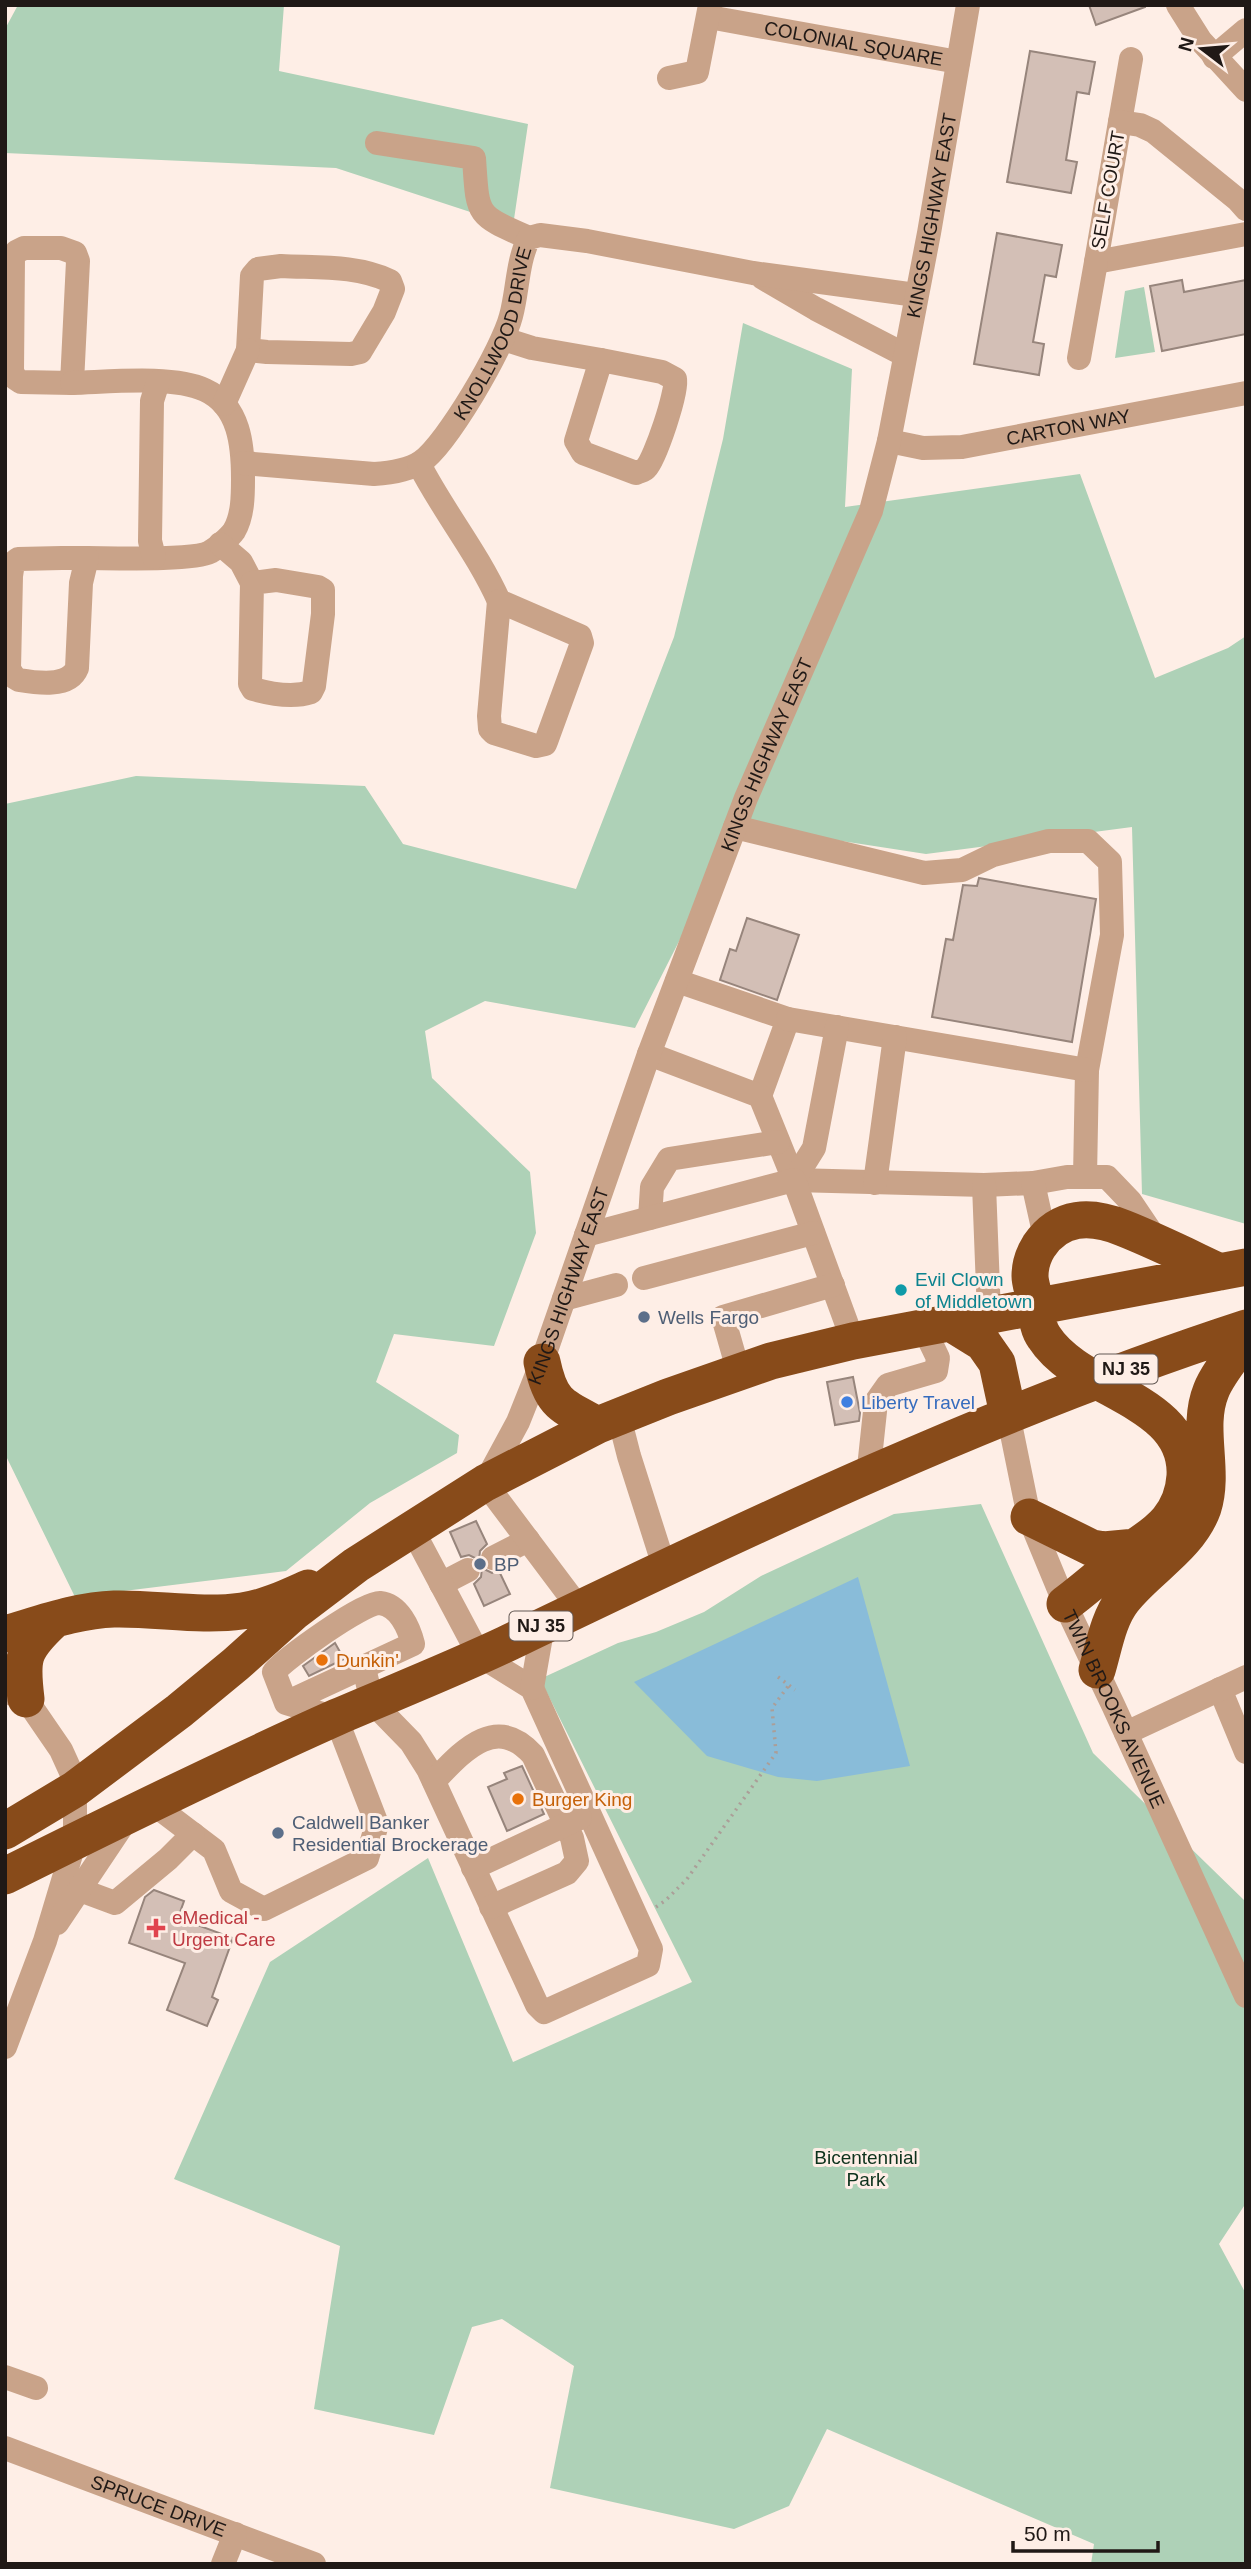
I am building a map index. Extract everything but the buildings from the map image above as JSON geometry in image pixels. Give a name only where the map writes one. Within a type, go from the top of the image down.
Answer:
[{"type":"highway","points":[[1065,1604],[1153,1535],[1168,1520],[1176,1507],[1185,1476],[1184,1461],[1168,1427],[1152,1411],[1093,1380],[1044,1338],[1037,1323],[1030,1278],[1036,1251],[1045,1237],[1068,1221],[1098,1219],[1123,1227],[1158,1244],[1233,1270]]},
{"type":"highway","points":[[5,1830],[75,1789],[179,1710],[304,1604],[356,1565],[485,1483],[608,1421],[771,1361],[853,1341],[1233,1270]]},
{"type":"highway","points":[[936,1325],[984,1343],[997,1363],[1008,1414]]},
{"type":"highway","name":"NJ 35","points":[[5,1876],[336,1718],[368,1685],[479,1655],[1008,1414],[1093,1380],[1246,1328]]},
{"type":"highway","points":[[1097,1670],[1115,1613],[1124,1598],[1178,1545],[1196,1522],[1203,1507],[1207,1484],[1206,1421],[1211,1390],[1246,1338]]},
{"type":"highway","points":[[542,1362],[546,1382],[559,1404],[608,1421]]},
{"type":"highway","points":[[1029,1517],[1092,1548],[1104,1550],[1136,1547]]},
{"type":"highway","points":[[5,1634],[94,1611],[114,1609],[202,1614],[245,1611],[287,1597],[356,1565]]},
{"type":"highway","points":[[15,1695],[23,1661],[35,1638],[53,1621]]},
{"type":"street","name":"KINGS HIGHWAY EAST","points":[[485,1483],[518,1422],[542,1362],[649,1054],[735,827],[785,705],[871,511],[889,441],[968,5]]},
{"type":"street","points":[[1178,5],[1199,40],[1246,90]]},
{"type":"street","name":"COLONIAL SQUARE","points":[[710,11],[958,62]]},
{"type":"street","points":[[669,78],[697,72],[710,11]]},
{"type":"street","points":[[1214,57],[1246,30]]},
{"type":"street","points":[[1120,121],[1130,59]]},
{"type":"street","name":"SELF COURT","points":[[1246,209],[1153,131],[1120,121],[1096,261],[1246,234]]},
{"type":"street","points":[[377,143],[474,158],[477,202],[483,214],[495,223],[529,238]]},
{"type":"street","name":"KNOLLWOOD DRIVE","points":[[243,463],[374,474],[388,473],[418,464],[432,453],[448,432],[504,339],[523,250],[529,238],[540,235],[587,241],[754,273],[916,295]]},
{"type":"street","points":[[72,383],[78,261],[75,253],[68,250],[24,248],[16,252],[13,258],[12,371],[15,378],[21,382],[72,383],[158,382],[178,383],[206,390],[224,404],[236,424],[242,443],[241,512],[233,531],[208,553],[186,557],[154,557],[18,559],[13,563],[9,669],[14,677],[26,681],[58,682],[74,676],[77,668],[81,583],[87,558]]},
{"type":"street","points":[[1079,358],[1096,261]]},
{"type":"street","points":[[224,404],[248,350],[250,282],[258,269],[281,266],[357,270],[373,273],[390,281],[393,289],[384,312],[360,352],[351,354],[248,350]]},
{"type":"street","name":"KNOLLWOOD DRIVE","points":[[754,273],[905,355]]},
{"type":"street","points":[[504,339],[532,348],[601,360],[662,372],[675,379],[668,416],[647,468],[636,473],[583,453],[576,441],[601,360]]},
{"type":"street","points":[[154,557],[150,541],[152,401],[158,382]]},
{"type":"street","name":"CARTON WAY","points":[[889,441],[923,448],[962,447],[1246,393]]},
{"type":"street","points":[[418,464],[435,495],[486,572],[499,601],[490,729],[494,733],[536,747],[545,744],[582,643],[580,636],[499,601]]},
{"type":"street","points":[[220,544],[242,562],[252,583],[250,684],[253,689],[267,693],[302,695],[311,692],[323,614],[323,590],[276,580],[252,583]]},
{"type":"street","points":[[735,827],[924,873],[962,870],[993,855],[1039,843],[1088,841],[1110,862],[1112,935],[1087,1070],[1085,1177]]},
{"type":"street","points":[[677,981],[788,1018],[1087,1070]]},
{"type":"street","points":[[788,1018],[760,1096],[853,1341]]},
{"type":"street","points":[[794,1180],[814,1148],[837,1027]]},
{"type":"street","points":[[875,1183],[895,1037]]},
{"type":"street","points":[[649,1054],[760,1096]]},
{"type":"street","points":[[660,1215],[652,1187],[669,1159],[778,1142]]},
{"type":"street","points":[[586,1235],[794,1180],[984,1185],[1033,1183],[1067,1177],[1107,1177],[1129,1201],[1158,1244]]},
{"type":"street","points":[[1033,1183],[1045,1237]]},
{"type":"street","points":[[984,1185],[989,1314]]},
{"type":"street","points":[[644,1278],[813,1233]]},
{"type":"street","points":[[564,1298],[616,1285]]},
{"type":"street","points":[[738,1373],[723,1317],[833,1285]]},
{"type":"street","points":[[868,1477],[876,1402],[888,1385],[936,1371],[936,1325]]},
{"type":"street","name":"TWIN BROOKS AVENUE","points":[[1008,1414],[1029,1517],[1065,1604],[1246,1996]]},
{"type":"street","points":[[608,1421],[629,1456],[666,1569]]},
{"type":"street","points":[[485,1483],[579,1608]]},
{"type":"street","points":[[368,1685],[411,1742],[434,1782],[537,2006],[544,2012],[648,1965],[651,1949],[638,1917],[532,1688],[479,1655],[412,1529]]},
{"type":"street","points":[[493,1558],[528,1540]]},
{"type":"street","points":[[441,1584],[468,1570]]},
{"type":"street","points":[[376,1603],[383,1603],[396,1610],[409,1628],[413,1644],[368,1685],[286,1703],[274,1672],[317,1637],[355,1613],[376,1603]]},
{"type":"street","points":[[304,1604],[317,1637]]},
{"type":"street","points":[[532,1688],[543,1625]]},
{"type":"street","points":[[1126,1733],[1246,1676]]},
{"type":"street","points":[[1220,1689],[1246,1752]]},
{"type":"street","points":[[5,2047],[44,1941],[75,1841],[75,1789],[71,1772],[61,1750],[15,1695]]},
{"type":"street","points":[[44,1941],[141,1809],[193,1834],[214,1850],[231,1891],[264,1909],[368,1858],[377,1824],[336,1718],[286,1703]]},
{"type":"street","points":[[434,1782],[472,1745],[492,1737],[510,1738],[534,1755],[576,1852],[577,1861],[568,1873],[491,1907]]},
{"type":"street","points":[[473,1868],[590,1814]]},
{"type":"street","points":[[80,1890],[115,1903],[193,1834]]},
{"type":"street","points":[[5,2377],[36,2388]]},
{"type":"street","name":"SPRUCE DRIVE","points":[[5,2448],[314,2564]]},
{"type":"street","points":[[223,2564],[234,2534]]},
{"type":"path","points":[[778,1677],[795,1690]]},
{"type":"path","points":[[638,1917],[661,1904],[682,1885],[776,1753],[772,1708],[789,1685]]},
{"type":"green space","points":[[18,5],[284,5],[279,71],[528,124],[513,226],[336,168],[5,153],[5,29]]},
{"type":"green space","points":[[1144,287],[1155,352],[1115,358],[1125,291]]},
{"type":"green space","points":[[743,323],[852,369],[845,507],[1080,474],[1155,678],[1228,648],[1246,636],[1246,1224],[1142,1194],[1132,827],[926,854],[738,825],[635,1028],[485,1001],[425,1031],[432,1078],[530,1172],[536,1233],[494,1346],[394,1334],[376,1382],[459,1435],[457,1453],[370,1503],[286,1571],[75,1597],[5,1454],[5,804],[136,776],[365,786],[403,844],[576,889],[674,637],[723,439]]},
{"type":"green space","name":"Bicentennial Park","points":[[981,1504],[1093,1753],[1246,1902],[1246,2203],[1219,2244],[1246,2294],[1246,2564],[1091,2564],[1094,2544],[827,2429],[789,2506],[734,2529],[550,2488],[574,2366],[502,2319],[472,2327],[434,2435],[314,2409],[340,2246],[174,2179],[270,1962],[428,1858],[513,2062],[692,1982],[540,1679],[618,1643],[656,1632],[704,1612],[761,1576],[894,1514]]},
{"type":"water","points":[[858,1577],[910,1766],[817,1781],[778,1777],[707,1756],[634,1682]]},
{"type":"place","name":"Evil Clown of Middletown","points":[[901,1290]]},
{"type":"place","name":"Wells Fargo","points":[[644,1317]]},
{"type":"place","name":"Liberty Travel","points":[[847,1402]]},
{"type":"place","name":"BP","points":[[480,1564]]},
{"type":"place","name":"Dunkin'","points":[[322,1660]]},
{"type":"place","name":"Burger King","points":[[518,1799]]},
{"type":"place","name":"Caldwell Banker Residential Brockerage","points":[[278,1833]]},
{"type":"place","name":"eMedical - Urgent Care","points":[[156,1928]]}]
